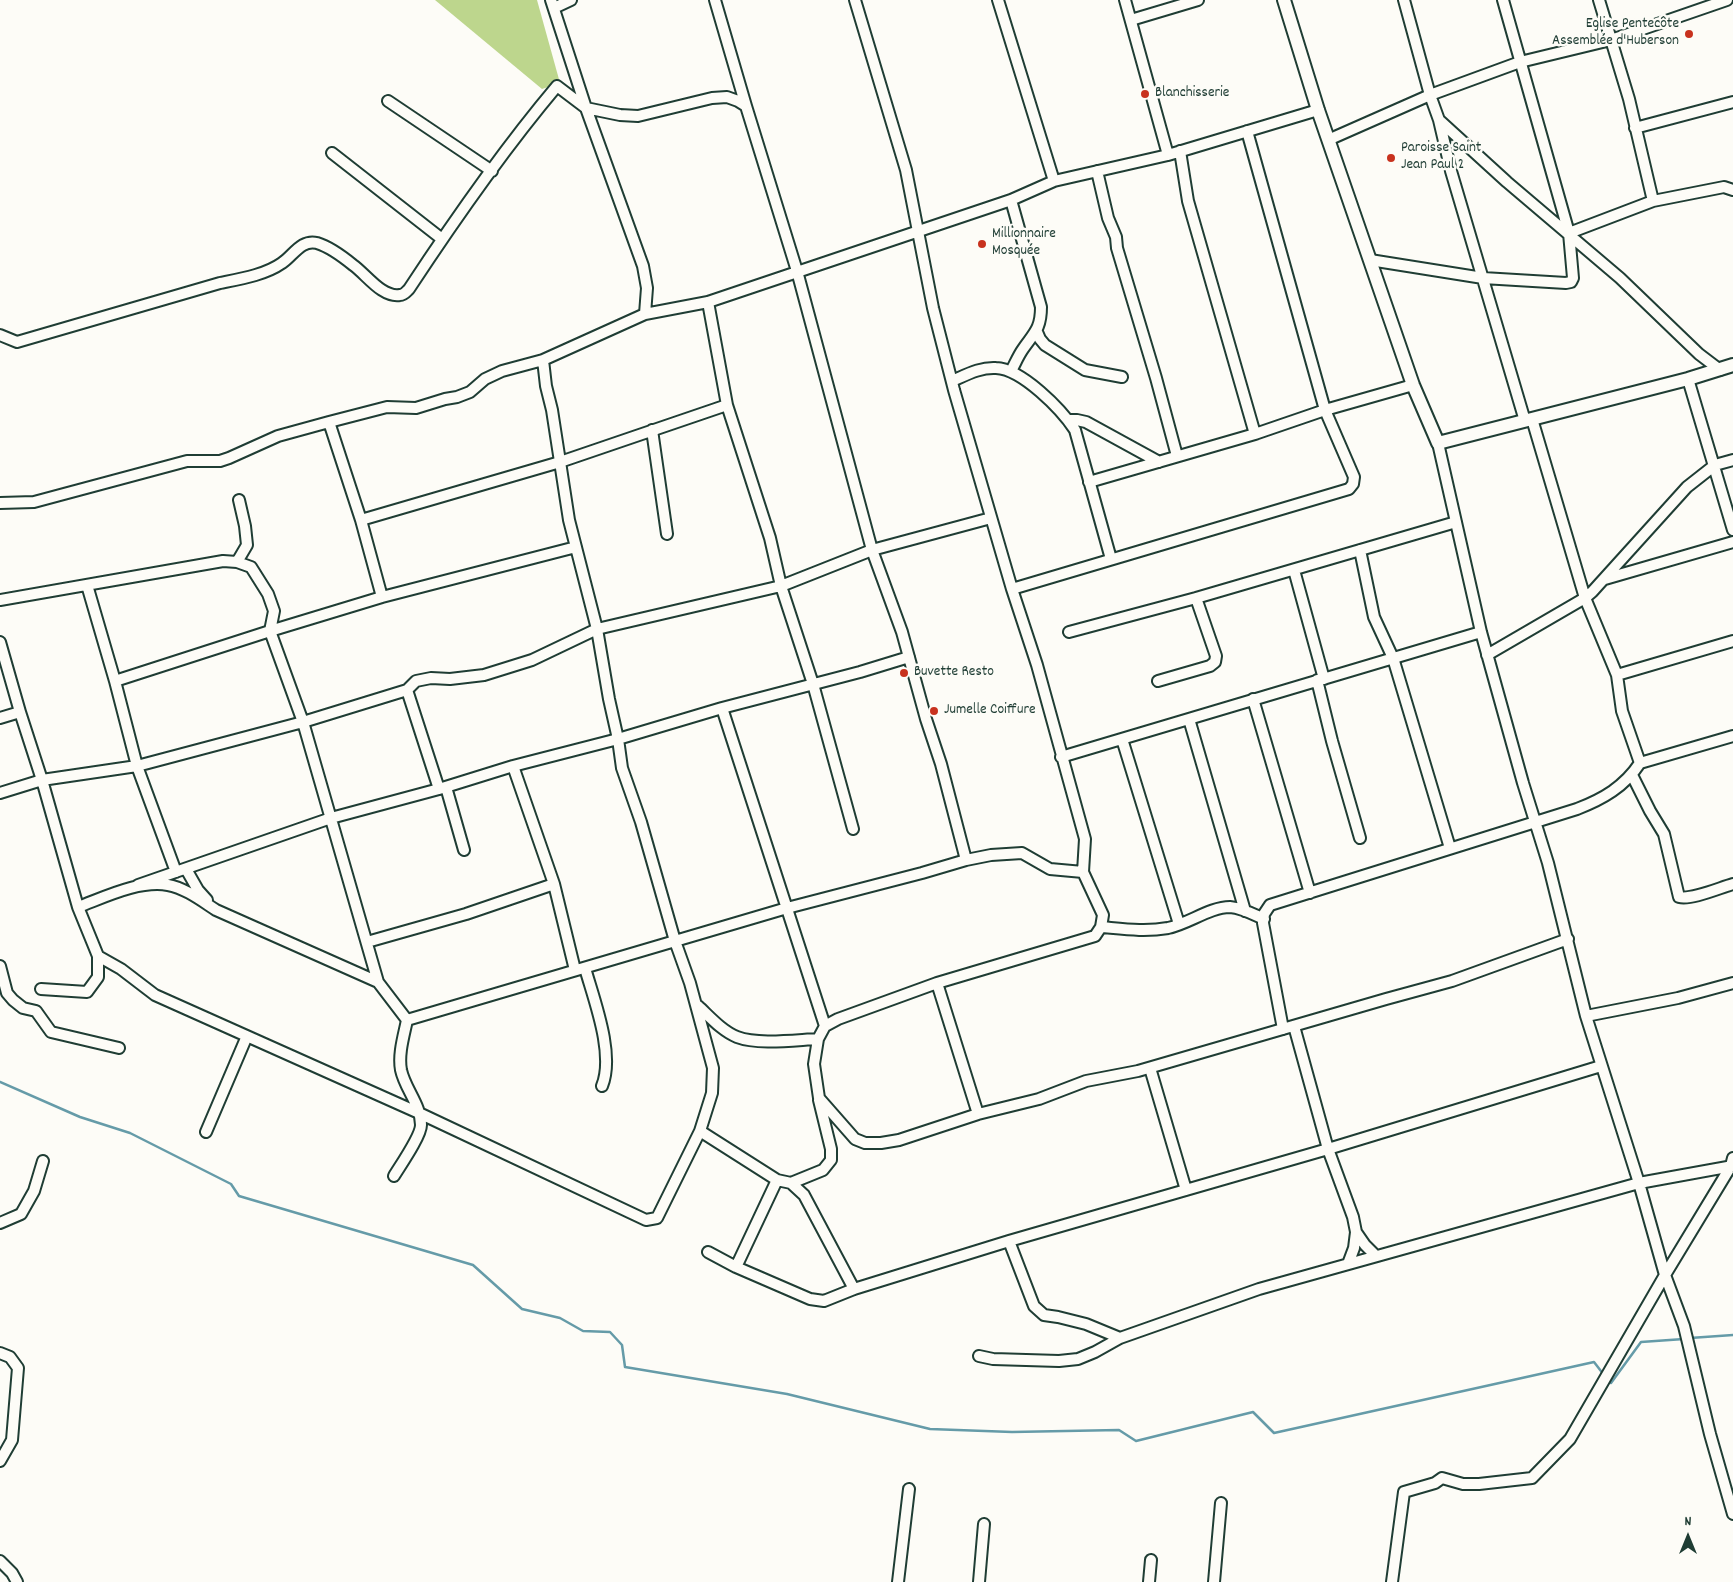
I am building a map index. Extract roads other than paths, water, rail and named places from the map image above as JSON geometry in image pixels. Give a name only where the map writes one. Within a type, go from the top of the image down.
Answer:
[{"type":"street","points":[[571,0],[553,4],[586,108],[643,266],[648,288],[645,314]]},
{"type":"street","points":[[716,0],[746,106],[797,271],[872,550],[902,632],[941,764],[966,860]]},
{"type":"street","points":[[791,1183],[823,1170],[831,1160],[832,1149],[819,1098],[814,1064],[818,1039],[826,1026],[838,1019],[937,983],[1095,936],[1101,927],[1103,915],[1084,872],[1085,839],[1037,665],[1012,589],[952,381],[932,308],[906,170],[855,0]]},
{"type":"street","points":[[998,0],[1054,181]]},
{"type":"street","points":[[1125,0],[1168,155]]},
{"type":"street","points":[[1131,20],[1198,0]]},
{"type":"street","points":[[1284,0],[1328,140],[1413,385],[1438,443],[1481,632],[1534,821],[1548,863],[1586,1016],[1639,1183],[1665,1275],[1684,1326],[1710,1434],[1733,1514]]},
{"type":"street","points":[[1404,0],[1430,95],[1439,120],[1448,162],[1483,278],[1585,598],[1617,675],[1624,718],[1640,763]]},
{"type":"street","points":[[1370,260],[1483,278],[1571,282],[1573,278],[1568,233],[1503,0]]},
{"type":"street","points":[[1599,0],[1629,99],[1653,201]]},
{"type":"street","points":[[1328,140],[1430,95],[1520,62],[1611,40],[1727,0]]},
{"type":"street","points":[[0,335],[16,342],[220,283],[244,278],[280,264],[308,242],[329,248],[353,265],[382,290],[399,296],[409,290],[442,239],[523,126],[557,86],[586,108],[620,115],[638,116],[694,102],[728,97],[746,106]]},
{"type":"street","points":[[388,101],[492,171]]},
{"type":"street","points":[[1635,128],[1733,102]]},
{"type":"street","points":[[0,503],[34,502],[187,461],[220,461],[278,436],[329,422],[387,408],[416,408],[457,397],[470,392],[485,379],[502,370],[543,360],[645,314],[708,302],[1011,200],[1054,181],[1168,155],[1318,110]]},
{"type":"street","points":[[1439,120],[1507,182],[1620,278],[1680,337],[1720,370]]},
{"type":"street","points":[[1012,589],[1349,489],[1353,484],[1354,477],[1325,410],[1247,131]]},
{"type":"street","points":[[1180,151],[1188,201],[1255,434]]},
{"type":"street","points":[[332,153],[442,239]]},
{"type":"street","points":[[1097,171],[1108,218],[1116,237],[1117,248],[1177,456]]},
{"type":"street","points":[[1568,233],[1653,201],[1724,187],[1733,190]]},
{"type":"street","points":[[1011,200],[1040,299],[1041,315],[1037,332],[1022,350],[1011,371]]},
{"type":"street","points":[[708,302],[728,405],[770,538],[781,586],[813,684],[853,829]]},
{"type":"street","points":[[1037,332],[1045,345],[1085,370],[1122,377]]},
{"type":"street","points":[[98,956],[121,969],[155,995],[419,1113],[646,1220],[657,1218],[700,1131],[712,1093],[713,1068],[696,1004],[675,941],[641,822],[622,768],[618,739],[608,699],[597,629],[569,520],[543,360]]},
{"type":"street","points":[[1438,443],[1688,379],[1733,365]]},
{"type":"street","points":[[952,381],[981,369],[996,368],[1011,371],[1046,396],[1068,420],[1075,430],[1111,560]]},
{"type":"street","points":[[1688,379],[1733,530]]},
{"type":"street","points":[[1089,482],[1255,434],[1325,410],[1413,385]]},
{"type":"street","points":[[361,520],[560,462],[728,405]]},
{"type":"street","points":[[1068,420],[1086,422],[1159,462]]},
{"type":"street","points":[[329,422],[361,520],[382,597]]},
{"type":"street","points":[[652,430],[667,534]]},
{"type":"street","points":[[1487,655],[1585,598],[1687,487],[1714,465],[1733,460]]},
{"type":"street","points":[[237,562],[247,545],[239,500]]},
{"type":"street","points":[[0,792],[42,780],[137,766],[303,722],[407,690],[416,681],[431,678],[450,680],[484,675],[532,660],[597,629],[781,586],[872,550],[991,518]]},
{"type":"street","points":[[1069,632],[1196,598],[1456,522]]},
{"type":"street","points":[[1604,579],[1733,542]]},
{"type":"street","points":[[115,681],[382,597],[576,547]]},
{"type":"street","points":[[1360,550],[1374,617],[1393,658],[1450,848]]},
{"type":"street","points":[[0,600],[223,561],[237,562],[251,567],[268,594],[274,611],[270,631],[303,722],[378,982],[407,1020]]},
{"type":"street","points":[[1294,570],[1321,680],[1335,750],[1360,838]]},
{"type":"street","points":[[87,585],[137,766],[181,870],[216,910]]},
{"type":"street","points":[[1158,681],[1210,666],[1215,662],[1216,656],[1196,598]]},
{"type":"street","points":[[1062,756],[1481,632]]},
{"type":"street","points":[[1617,675],[1733,641]]},
{"type":"street","points":[[0,642],[78,906],[98,956],[98,977],[87,992],[41,989]]},
{"type":"street","points":[[78,906],[331,818],[909,657]]},
{"type":"street","points":[[407,690],[464,850]]},
{"type":"street","points":[[1254,700],[1310,892]]},
{"type":"street","points":[[722,708],[826,1026]]},
{"type":"street","points":[[0,718],[20,712]]},
{"type":"street","points":[[1189,719],[1246,910]]},
{"type":"street","points":[[1283,1029],[1263,923],[1264,914],[1270,905],[1599,801],[1617,790],[1632,775],[1640,763],[1733,736]]},
{"type":"street","points":[[1122,739],[1179,924]]},
{"type":"street","points":[[513,766],[554,884],[580,969],[600,1021],[607,1063],[606,1076],[602,1086]]},
{"type":"street","points":[[1632,775],[1664,834],[1679,897],[1684,898],[1698,895],[1733,884]]},
{"type":"street","points":[[407,1020],[787,908],[966,860],[991,855],[1022,853],[1050,869],[1084,872]]},
{"type":"street","points":[[367,942],[466,914],[554,884]]},
{"type":"street","points":[[138,885],[168,885],[192,894],[216,910],[378,982]]},
{"type":"street","points":[[1101,927],[1153,930],[1179,924],[1216,910],[1230,907],[1246,910],[1264,919]]},
{"type":"street","points":[[819,1098],[855,1139],[865,1143],[899,1140],[978,1114],[1039,1100],[1086,1081],[1150,1068],[1452,981],[1568,939]]},
{"type":"street","points":[[0,966],[7,993],[24,1008],[36,1011],[52,1032],[119,1048]]},
{"type":"street","points":[[937,983],[978,1114]]},
{"type":"street","points":[[1586,1016],[1678,998],[1733,983]]},
{"type":"street","points":[[696,1004],[715,1022],[737,1037],[755,1041],[818,1039]]},
{"type":"street","points":[[394,1176],[421,1126],[419,1113],[401,1070],[401,1045],[407,1020]]},
{"type":"street","points":[[1294,1026],[1328,1149],[1353,1217],[1356,1232],[1354,1248],[1348,1264]]},
{"type":"street","points":[[206,1132],[247,1036]]},
{"type":"street","points":[[708,1252],[736,1267],[810,1299],[824,1301],[854,1289],[1009,1242],[1328,1149],[1601,1066]]},
{"type":"street","points":[[1150,1068],[1186,1190]]},
{"type":"street","points":[[700,1131],[777,1180],[791,1183],[804,1196],[854,1289]]},
{"type":"street","points":[[0,1223],[21,1214],[34,1191],[43,1161]]},
{"type":"street","points":[[979,1356],[993,1359],[1059,1361],[1078,1359],[1120,1338],[1259,1289],[1639,1183],[1732,1164]]},
{"type":"street","points":[[1392,1582],[1404,1492],[1435,1483],[1442,1478],[1463,1484],[1471,1484],[1532,1478],[1570,1439],[1732,1164]]},
{"type":"street","points":[[736,1267],[777,1180]]},
{"type":"street","points":[[1356,1232],[1376,1256]]},
{"type":"street","points":[[1009,1242],[1034,1306],[1038,1311],[1044,1315],[1086,1324],[1120,1338]]},
{"type":"street","points":[[0,1353],[10,1357],[18,1368],[12,1440],[0,1462]]},
{"type":"street","points":[[898,1582],[909,1489]]},
{"type":"street","points":[[1214,1582],[1221,1503]]},
{"type":"street","points":[[979,1582],[984,1524]]},
{"type":"street","points":[[1148,1582],[1151,1560]]},
{"type":"street","points":[[0,1561],[12,1572],[17,1582]]},
{"type":"waterway","points":[[0,1082],[80,1117],[130,1133],[231,1184],[239,1196],[473,1265],[522,1309],[560,1318],[583,1331],[610,1332],[622,1345],[625,1367],[787,1394],[930,1429],[1012,1432],[1119,1430],[1136,1441],[1253,1412],[1274,1433],[1594,1362],[1604,1375]]},
{"type":"waterway","points":[[1690,1338],[1733,1335]]},
{"type":"waterway","points":[[1608,1379],[1611,1383],[1641,1342],[1684,1339]]},
{"type":"place","name":"Eglise Pentecôte Assemblée d'Huberson","points":[[1689,34]]},
{"type":"place","name":"Blanchisserie","points":[[1145,94]]},
{"type":"place","name":"Paroisse Saint Jean Paul 2","points":[[1391,158]]},
{"type":"place","name":"Millionnaire Mosquée","points":[[982,244]]},
{"type":"place","name":"Buvette Resto","points":[[904,673]]},
{"type":"place","name":"Jumelle Coiffure","points":[[934,711]]}]
